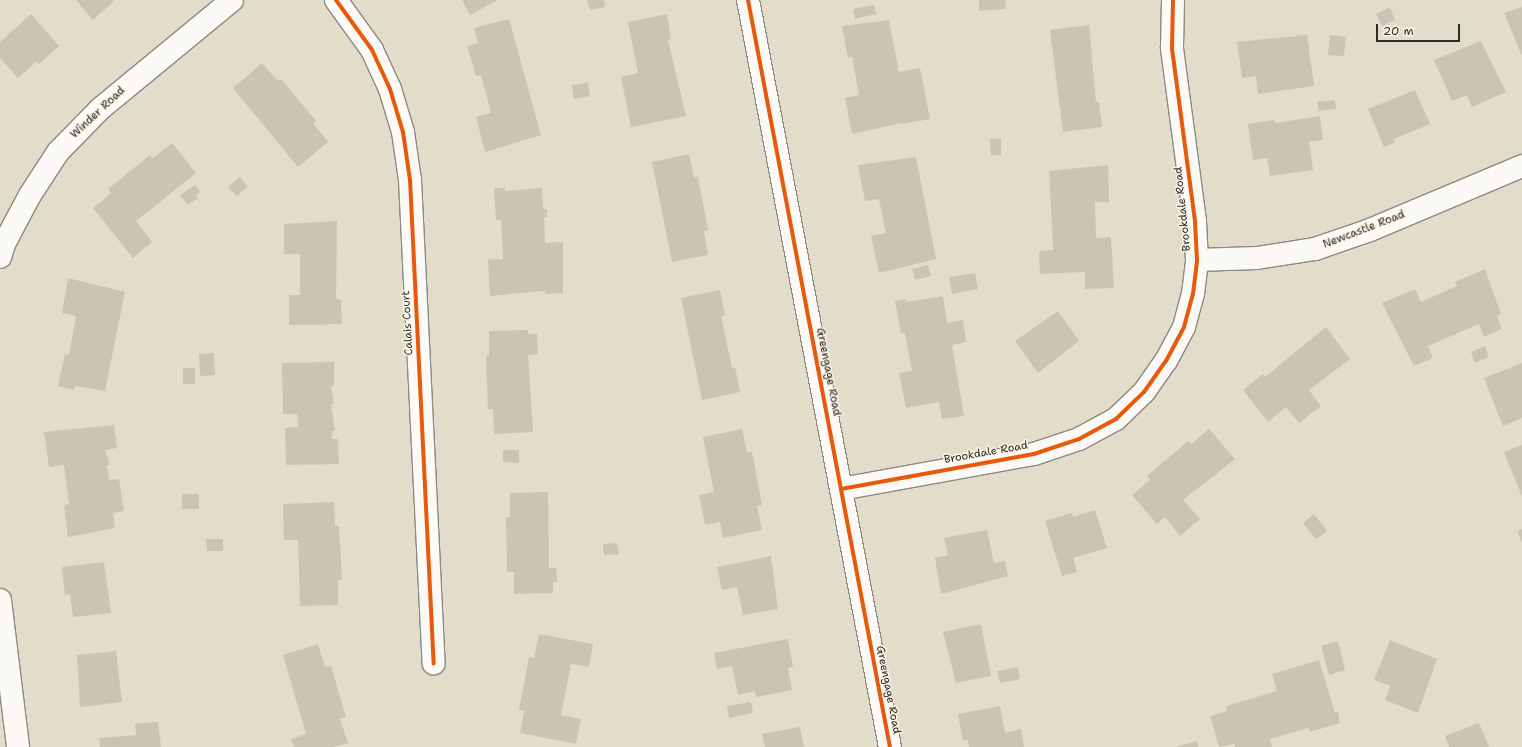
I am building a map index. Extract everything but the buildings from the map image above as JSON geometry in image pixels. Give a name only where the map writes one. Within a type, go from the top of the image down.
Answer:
[{"type":"street","name":"Winder Road","points":[[0,257],[5,242],[30,195],[58,152],[100,109],[232,0]]},
{"type":"street","name":"Calais Court","points":[[336,0],[372,50],[390,89],[403,132],[410,180],[434,663]]},
{"type":"street","name":"Greengage Road","points":[[748,0],[890,747]]},
{"type":"street","name":"Brookdale Road","points":[[841,489],[1034,454],[1079,439],[1116,419],[1144,392],[1166,361],[1184,327],[1193,294],[1197,260],[1195,220],[1172,48],[1173,0]]},
{"type":"street","name":"Newcastle Road","points":[[1197,260],[1257,258],[1316,248],[1370,230],[1522,166]]},
{"type":"street","points":[[0,600],[18,747]]},
{"type":"cycle path","points":[[336,0],[372,50],[390,89],[403,132],[410,180],[434,663]]},
{"type":"cycle path","points":[[748,0],[890,747]]},
{"type":"cycle path","points":[[841,489],[1034,454],[1079,439],[1116,419],[1144,392],[1166,361],[1184,327],[1193,294],[1197,260],[1195,221],[1172,48],[1173,0]]}]
